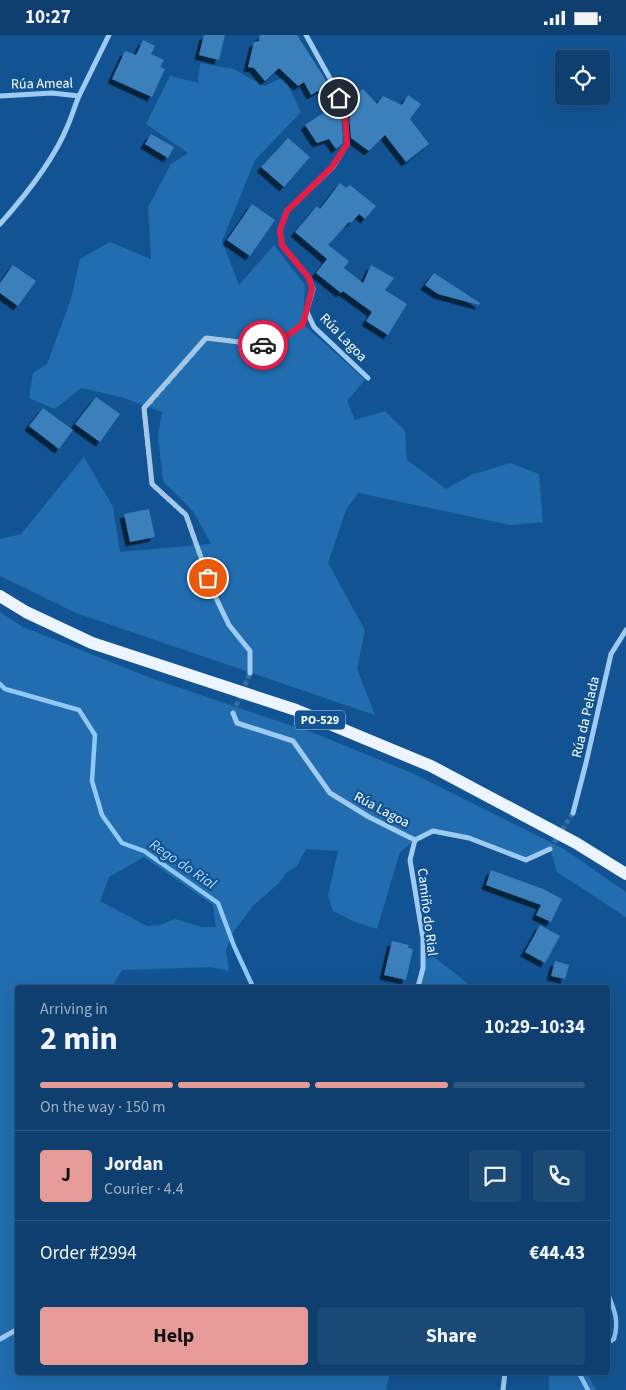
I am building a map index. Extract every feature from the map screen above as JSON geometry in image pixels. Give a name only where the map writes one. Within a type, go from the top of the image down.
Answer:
[{"type":"main road","name":"PO-529","points":[[0,596],[26,612],[92,643],[296,710],[431,767],[576,843],[626,874]]},
{"type":"street","name":"Rúa Ameal","points":[[0,96],[52,93],[79,96],[109,35]]},
{"type":"street","name":"Rúa Lagoa","points":[[250,673],[250,651],[229,625],[214,594],[186,515],[152,484],[144,409],[206,338],[273,346],[303,324],[312,289],[309,278],[282,245],[280,230],[287,211],[332,167],[347,144],[345,113],[332,83],[305,37]]},
{"type":"street","points":[[0,224],[18,204],[51,157],[68,127],[79,96]]},
{"type":"street","name":"Rúa Lagoa","points":[[306,311],[314,327],[368,378]]},
{"type":"street","name":"Rúa da Pelada","points":[[573,813],[611,654],[626,630]]},
{"type":"street","name":"Rúa Lagoa","points":[[233,713],[237,723],[293,741],[330,793],[370,817],[415,840],[433,831],[469,838],[526,860],[550,849]]},
{"type":"street","name":"Camiño do Rial","points":[[415,840],[410,860],[423,938],[423,968],[419,985]]},
{"type":"street","points":[[0,1339],[15,1331]]},
{"type":"street","points":[[503,1390],[505,1375]]},
{"type":"shaded area","points":[[200,63],[234,69],[264,86],[284,77],[301,112],[255,160],[222,241],[239,285],[274,245],[305,285],[303,324],[365,380],[347,401],[355,420],[385,411],[405,431],[407,460],[446,489],[471,475],[510,463],[539,474],[543,522],[511,525],[358,493],[346,510],[328,563],[365,630],[357,669],[375,715],[76,613],[0,576],[0,539],[21,534],[84,457],[113,507],[120,552],[211,544],[193,511],[163,481],[158,435],[162,412],[121,397],[81,388],[55,409],[29,398],[33,373],[47,364],[71,299],[80,259],[110,242],[151,259],[148,207],[171,164],[188,153],[146,124],[170,76],[198,83]]},
{"type":"shaded area","points":[[0,612],[23,627],[151,678],[319,735],[412,773],[564,849],[626,892],[626,917],[557,872],[550,849],[526,860],[469,838],[433,831],[415,840],[400,852],[377,929],[355,922],[333,911],[328,896],[338,851],[306,849],[297,866],[286,873],[279,883],[253,906],[234,931],[226,950],[229,971],[211,967],[122,970],[113,985],[15,985],[15,1375],[390,1375],[386,1390],[0,1390]],"holes":[[[144,857],[213,905],[216,927],[202,927],[175,919],[161,925],[147,926],[100,901],[109,877]]]},
{"type":"shaded area","points":[[423,948],[469,985],[419,985],[423,968]]},
{"type":"shaded area","points":[[549,1375],[588,1375],[596,1390],[549,1390]]},
{"type":"building","points":[[204,35],[225,35],[219,60],[199,55]]},
{"type":"building","points":[[260,35],[297,35],[329,85],[311,95],[304,82],[298,86],[279,68],[265,81],[254,68],[248,67],[254,42],[259,41]]},
{"type":"building","points":[[143,40],[155,46],[151,54],[164,60],[160,67],[165,69],[152,97],[112,79],[125,51],[136,55]]},
{"type":"building","points":[[363,89],[377,104],[383,96],[402,105],[408,95],[421,104],[410,119],[429,144],[406,162],[385,135],[369,151],[351,138],[349,112],[345,103]]},
{"type":"building","points":[[335,105],[336,110],[338,108],[341,114],[343,143],[336,149],[329,139],[317,143],[305,125]]},
{"type":"building","points":[[151,134],[174,147],[168,158],[145,144]]},
{"type":"building","points":[[288,138],[310,157],[284,187],[261,167]]},
{"type":"building","points":[[340,183],[346,188],[350,185],[376,206],[365,219],[359,214],[351,223],[349,222],[328,245],[349,261],[344,268],[363,283],[371,265],[394,278],[385,290],[407,304],[388,335],[366,321],[372,312],[343,291],[341,293],[316,273],[327,259],[295,232],[317,206],[320,209]]},
{"type":"building","points":[[252,204],[275,220],[250,256],[227,240]]},
{"type":"building","points":[[13,265],[36,281],[18,306],[0,293],[0,283]]},
{"type":"building","points":[[434,273],[480,303],[479,305],[438,294],[425,285]]},
{"type":"building","points":[[96,397],[120,414],[100,442],[75,424]]},
{"type":"building","points":[[43,408],[73,430],[59,449],[29,426]]},
{"type":"building","points":[[149,509],[155,537],[130,542],[124,514]]},
{"type":"building","points":[[491,870],[543,889],[562,899],[551,922],[536,915],[541,905],[486,885]]},
{"type":"building","points":[[540,925],[560,936],[545,963],[525,952]]},
{"type":"building","points":[[392,941],[409,945],[408,948],[413,949],[406,980],[384,975]]},
{"type":"building","points":[[555,961],[569,965],[565,979],[551,976]]},
{"type":"waterway","name":"Rego do Rial","points":[[0,684],[5,689],[79,710],[95,735],[92,781],[102,815],[122,843],[144,851],[218,903],[234,946],[252,985]]},
{"type":"waterway","name":"Rego do Rial","points":[[610,1300],[616,1321],[614,1339],[610,1342]]},
{"type":"waterway","name":"Rego do Rial","points":[[580,1375],[588,1390]]},
{"type":"tunnel","points":[[233,713],[250,673]]},
{"type":"tunnel","points":[[550,849],[573,813]]},
{"type":"way so far","points":[[208,578],[186,515],[152,484],[144,409],[206,338],[263,345]]},
{"type":"route","points":[[263,345],[273,346],[303,324],[312,289],[309,278],[282,245],[280,230],[287,211],[332,167],[347,144],[345,113],[339,98]]}]
